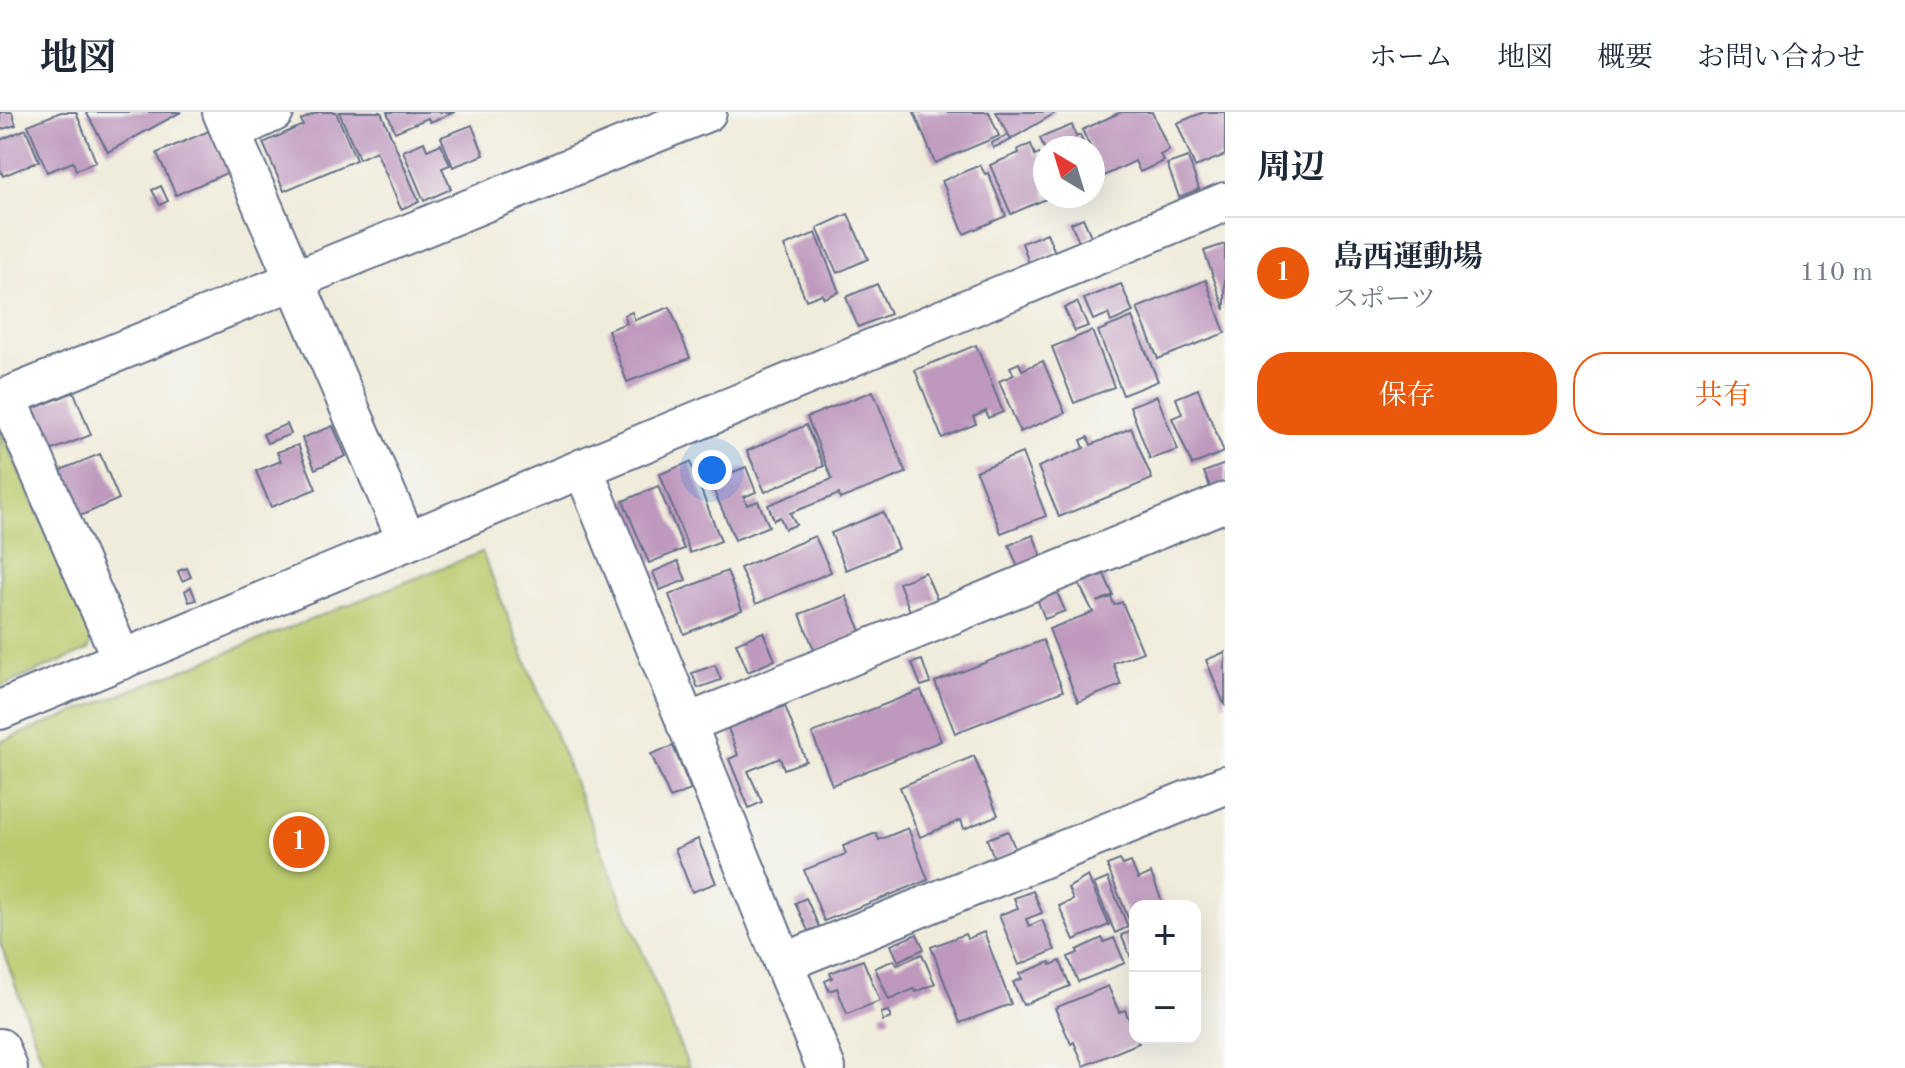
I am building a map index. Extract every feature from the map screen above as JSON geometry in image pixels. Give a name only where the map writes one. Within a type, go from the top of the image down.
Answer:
[{"type":"street","points":[[274,112],[227,122],[407,541]]},
{"type":"street","points":[[122,660],[4,398],[707,112]]},
{"type":"street","points":[[0,710],[1225,202]]},
{"type":"street","points":[[583,468],[826,1068]]},
{"type":"street","points":[[686,724],[1225,502]]},
{"type":"street","points":[[783,963],[1225,785]]},
{"type":"street","points":[[0,1048],[8,1068]]},
{"type":"green space","points":[[0,428],[93,638],[88,650],[0,687]]},
{"type":"green space","points":[[482,552],[689,1068],[45,1068],[0,942],[0,742]]},
{"type":"building","points":[[0,112],[12,112],[16,125],[0,130]]},
{"type":"building","points":[[61,112],[76,112],[96,162],[76,170],[73,162],[47,172],[28,125]]},
{"type":"building","points":[[86,112],[181,112],[108,152]]},
{"type":"building","points":[[318,112],[336,112],[356,160],[284,191],[263,143],[303,125],[301,120]]},
{"type":"building","points":[[339,112],[381,112],[419,202],[401,209],[376,151],[359,159]]},
{"type":"building","points":[[387,112],[455,112],[430,122],[428,118],[395,132]]},
{"type":"building","points":[[914,112],[989,112],[999,136],[935,163]]},
{"type":"building","points":[[996,112],[1057,112],[1011,139]]},
{"type":"building","points":[[1121,112],[1152,112],[1169,150],[1160,155],[1164,161],[1140,172],[1135,161],[1105,176],[1105,136],[1085,136],[1082,130]]},
{"type":"building","points":[[1204,112],[1225,112],[1225,155],[1195,167],[1177,123]]},
{"type":"building","points":[[472,125],[484,155],[453,167],[441,137]]},
{"type":"building","points":[[1072,125],[1076,136],[1045,136]]},
{"type":"building","points":[[26,129],[39,161],[3,176],[0,169],[0,140]]},
{"type":"building","points":[[211,130],[229,172],[176,195],[157,153]]},
{"type":"building","points":[[1008,135],[1011,140],[993,148],[991,143]]},
{"type":"building","points":[[424,142],[427,150],[441,144],[450,165],[442,168],[451,189],[424,201],[403,151]]},
{"type":"building","points":[[1031,144],[1033,150],[1033,205],[1011,214],[990,165],[1019,153],[1018,149]]},
{"type":"building","points":[[1188,157],[1199,189],[1179,197],[1167,164]]},
{"type":"building","points":[[980,165],[985,174],[988,173],[1006,216],[964,234],[942,181]]},
{"type":"building","points":[[161,186],[168,201],[160,205],[152,190]]},
{"type":"building","points":[[848,214],[868,259],[837,273],[817,228]]},
{"type":"building","points":[[1083,218],[1091,236],[1079,242],[1071,223]]},
{"type":"building","points":[[816,233],[839,292],[806,300],[784,246]]},
{"type":"building","points":[[1047,233],[1055,252],[1029,263],[1022,243]]},
{"type":"building","points":[[1225,244],[1225,310],[1204,251]]},
{"type":"building","points":[[1206,280],[1225,333],[1158,359],[1137,308]]},
{"type":"building","points":[[877,284],[890,314],[858,327],[846,297]]},
{"type":"building","points":[[1121,284],[1133,312],[1111,322],[1108,314],[1093,320],[1084,299]]},
{"type":"building","points":[[1077,302],[1088,326],[1075,331],[1064,308]]},
{"type":"building","points":[[670,307],[690,358],[627,382],[608,330],[627,323],[624,315],[632,312],[635,320]]},
{"type":"building","points":[[1132,317],[1158,381],[1123,395],[1098,331]]},
{"type":"building","points":[[1092,331],[1114,387],[1074,403],[1052,347]]},
{"type":"building","points":[[976,345],[1003,412],[988,418],[986,411],[973,417],[976,424],[942,438],[915,370]]},
{"type":"building","points":[[1043,361],[1065,413],[1020,432],[999,381],[1014,375],[1010,367],[1019,363],[1022,370]]},
{"type":"building","points":[[1198,389],[1224,452],[1192,465],[1172,418],[1182,414],[1176,398]]},
{"type":"building","points":[[873,391],[906,473],[840,499],[839,494],[790,513],[796,525],[785,529],[780,517],[774,520],[768,505],[832,479],[807,417]]},
{"type":"building","points":[[74,392],[91,435],[47,452],[30,410]]},
{"type":"building","points":[[1157,396],[1178,450],[1150,459],[1130,406]]},
{"type":"building","points":[[287,424],[291,434],[267,443],[263,434]]},
{"type":"building","points":[[806,425],[824,466],[765,492],[747,451]]},
{"type":"building","points":[[333,426],[346,456],[315,469],[302,438]]},
{"type":"building","points":[[1131,428],[1152,479],[1059,517],[1038,467],[1084,448],[1081,440],[1088,437],[1091,445]]},
{"type":"building","points":[[298,445],[316,489],[271,507],[256,471],[281,461],[277,452]]},
{"type":"building","points":[[1022,453],[1046,516],[1001,533],[976,471]]},
{"type":"building","points":[[100,454],[119,499],[78,517],[58,471]]},
{"type":"building","points":[[690,462],[721,541],[690,553],[660,474]]},
{"type":"building","points":[[1225,464],[1225,483],[1211,489],[1204,472]]},
{"type":"building","points":[[746,467],[756,492],[744,497],[747,505],[758,501],[769,526],[735,540],[710,481]]},
{"type":"building","points":[[658,486],[684,549],[649,563],[623,501]]},
{"type":"building","points":[[883,512],[898,549],[846,570],[831,533]]},
{"type":"building","points":[[1033,535],[1042,557],[1018,568],[1009,545]]},
{"type":"building","points":[[815,536],[831,572],[756,604],[740,568]]},
{"type":"building","points":[[678,561],[686,580],[660,590],[653,572]]},
{"type":"building","points":[[187,568],[191,577],[182,581],[178,571]]},
{"type":"building","points":[[727,571],[742,610],[684,634],[669,595]]},
{"type":"building","points":[[925,572],[937,599],[910,611],[899,583]]},
{"type":"building","points":[[1104,574],[1113,595],[1097,602],[1111,597],[1114,605],[1122,602],[1143,652],[1113,663],[1121,685],[1078,702],[1049,629],[1093,612],[1079,584]]},
{"type":"building","points":[[191,587],[196,600],[189,602],[185,591]]},
{"type":"building","points":[[1057,592],[1065,611],[1045,619],[1037,599]]},
{"type":"building","points":[[846,596],[862,633],[815,652],[800,614]]},
{"type":"building","points":[[763,632],[775,660],[748,672],[736,643]]},
{"type":"building","points":[[1043,640],[1063,691],[955,733],[935,682]]},
{"type":"building","points":[[1225,652],[1225,706],[1206,660]]},
{"type":"building","points":[[922,660],[930,683],[921,686],[912,663]]},
{"type":"building","points":[[715,665],[721,680],[698,688],[692,673]]},
{"type":"building","points":[[921,690],[941,741],[832,785],[812,733]]},
{"type":"building","points":[[785,706],[806,761],[784,769],[780,758],[748,771],[762,802],[749,808],[729,759],[738,755],[728,728]]},
{"type":"building","points":[[673,746],[691,790],[670,798],[651,754]]},
{"type":"building","points":[[974,756],[998,815],[964,829],[961,820],[920,837],[900,787]]},
{"type":"building","points":[[908,828],[928,880],[824,921],[804,870],[846,854],[843,846],[876,833],[879,840]]},
{"type":"building","points":[[1008,831],[1016,851],[995,860],[987,839]]},
{"type":"building","points":[[698,839],[716,883],[692,892],[675,849]]},
{"type":"building","points":[[1120,860],[1123,865],[1131,862],[1138,879],[1151,873],[1161,900],[1129,900],[1128,918],[1107,865]]},
{"type":"building","points":[[1088,876],[1109,925],[1074,940],[1059,906],[1073,900],[1068,888]]},
{"type":"building","points":[[1108,878],[1128,927],[1115,933],[1094,884]]},
{"type":"building","points":[[1033,891],[1042,913],[1026,919],[1029,926],[1042,920],[1055,950],[1019,965],[999,915],[1018,908],[1014,898]]},
{"type":"building","points":[[806,898],[819,927],[808,931],[795,903]]},
{"type":"building","points":[[984,932],[1011,1004],[960,1023],[931,947],[965,934],[967,939]]},
{"type":"building","points":[[1129,932],[1129,953],[1121,935]]},
{"type":"building","points":[[917,934],[924,949],[898,961],[891,945]]},
{"type":"building","points":[[1102,938],[1104,942],[1114,938],[1125,963],[1078,982],[1068,957]]},
{"type":"building","points":[[922,954],[935,984],[889,1000],[875,968],[894,960],[897,965]]},
{"type":"building","points":[[863,960],[880,1001],[847,1014],[837,988],[829,991],[825,981],[832,978],[830,973]]},
{"type":"building","points":[[1060,961],[1070,986],[1023,1005],[1013,982],[1022,979],[1019,974]]},
{"type":"building","points":[[1108,986],[1119,1012],[1125,1010],[1129,1019],[1129,1044],[1137,1044],[1084,1066],[1055,1008]]},
{"type":"building","points":[[888,1011],[891,1018],[883,1021],[881,1013]]},
{"type":"place","name":"島西運動場","points":[[299,842]]}]
